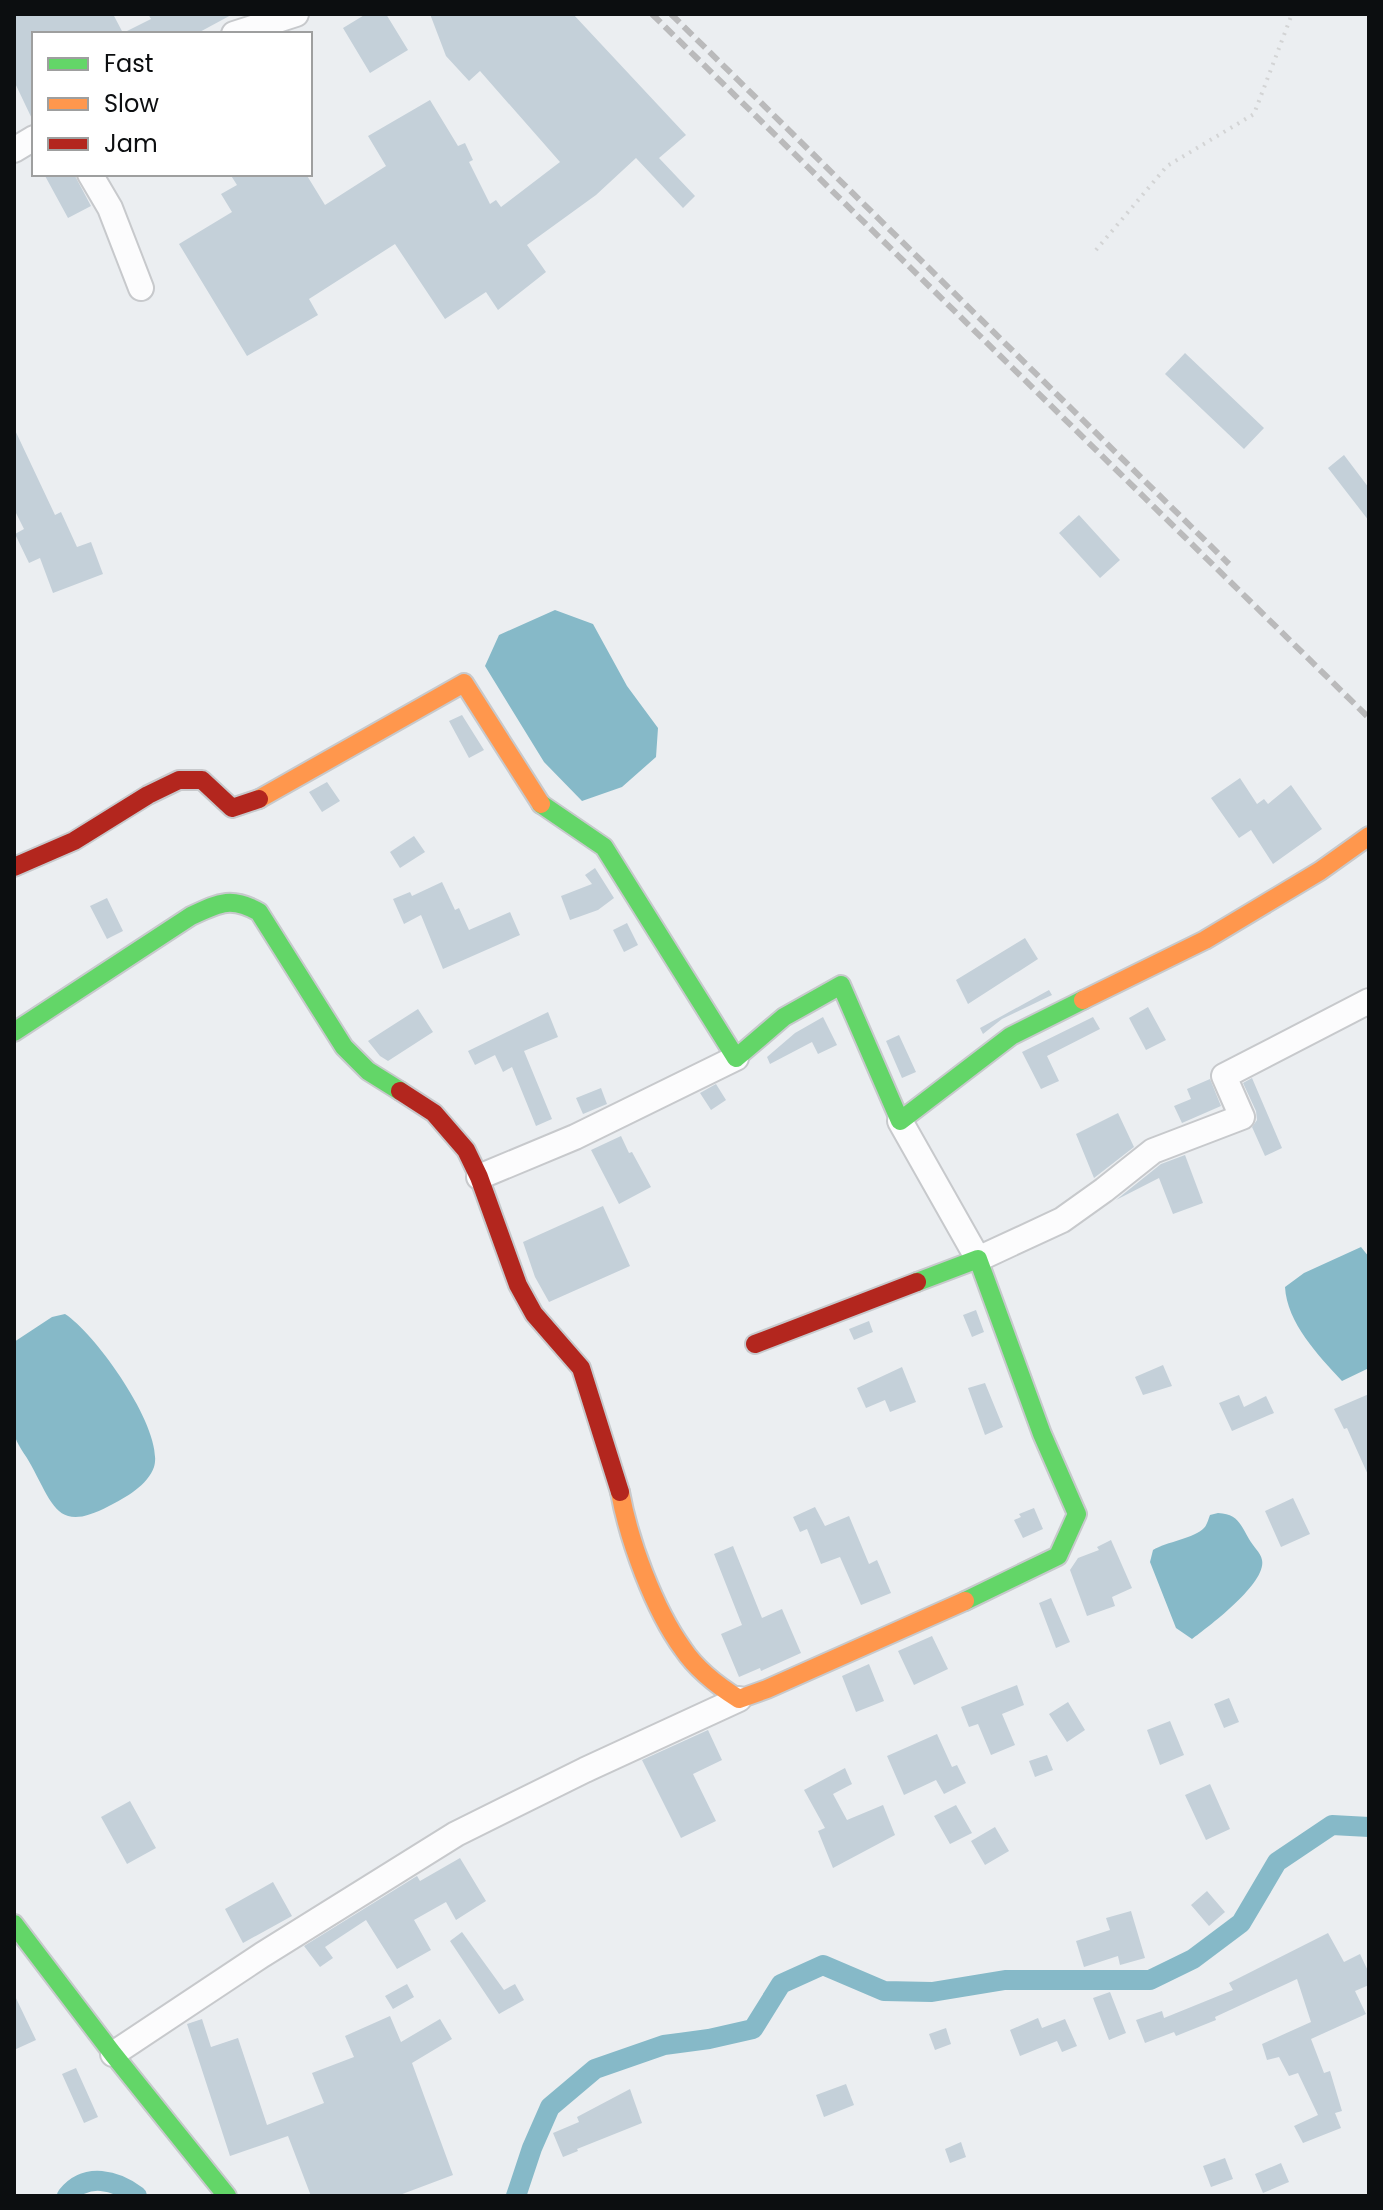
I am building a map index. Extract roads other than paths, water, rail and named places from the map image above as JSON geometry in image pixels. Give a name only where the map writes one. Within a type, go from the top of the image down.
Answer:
[{"type":"main road","points":[[14,867],[74,841],[148,795],[179,780],[202,780],[232,808],[257,800],[464,683],[540,803],[604,847],[736,1058],[784,1017],[841,985],[900,1121],[1011,1036],[1205,940],[1320,871],[1369,836]]},
{"type":"main road","points":[[14,1032],[64,1002],[183,919],[215,904],[238,901],[259,912],[344,1047],[368,1071],[434,1113],[466,1150],[479,1177],[518,1285],[534,1314],[581,1368],[619,1488],[627,1530],[660,1607],[683,1650],[717,1686],[739,1699],[911,1625],[1058,1556],[1077,1514],[1042,1434],[978,1259],[755,1344]]},
{"type":"main road","points":[[14,1924],[227,2196]]},
{"type":"street","points":[[240,32],[296,14]]},
{"type":"street","points":[[14,150],[32,139]]},
{"type":"street","points":[[91,176],[110,208],[141,288]]},
{"type":"street","points":[[900,1121],[978,1259],[1062,1220],[1153,1151],[1242,1117],[1224,1076],[1369,1001]]},
{"type":"street","points":[[479,1177],[575,1137],[736,1058]]},
{"type":"street","points":[[113,2054],[262,1955],[456,1834],[626,1750],[739,1699]]},
{"type":"water","points":[[555,610],[593,624],[627,686],[658,728],[656,757],[622,787],[582,801],[544,762],[485,666],[499,635]]},
{"type":"water","points":[[1361,1247],[1369,1257],[1369,1368],[1342,1381],[1298,1326],[1291,1313],[1285,1287],[1304,1273]]},
{"type":"water","points":[[65,1314],[93,1341],[125,1384],[139,1407],[155,1451],[154,1467],[141,1485],[109,1506],[79,1517],[68,1516],[52,1504],[17,1441],[13,1424],[14,1342],[52,1317]]},
{"type":"water","points":[[1218,1513],[1234,1517],[1240,1524],[1261,1557],[1261,1570],[1235,1604],[1192,1639],[1176,1628],[1150,1562],[1153,1550],[1200,1531],[1210,1515]]},
{"type":"waterway","points":[[516,2196],[550,2107],[595,2069],[664,2045],[753,2029],[781,1984],[823,1965],[884,1991],[932,1992],[1005,1980],[1150,1980],[1193,1959],[1241,1923],[1277,1862],[1332,1825],[1369,1827]]},
{"type":"waterway","points":[[67,2196],[75,2188],[92,2181],[111,2183],[137,2196]]},
{"type":"railway","points":[[652,14],[1369,718]]},
{"type":"railway","points":[[671,14],[1229,564]]}]
